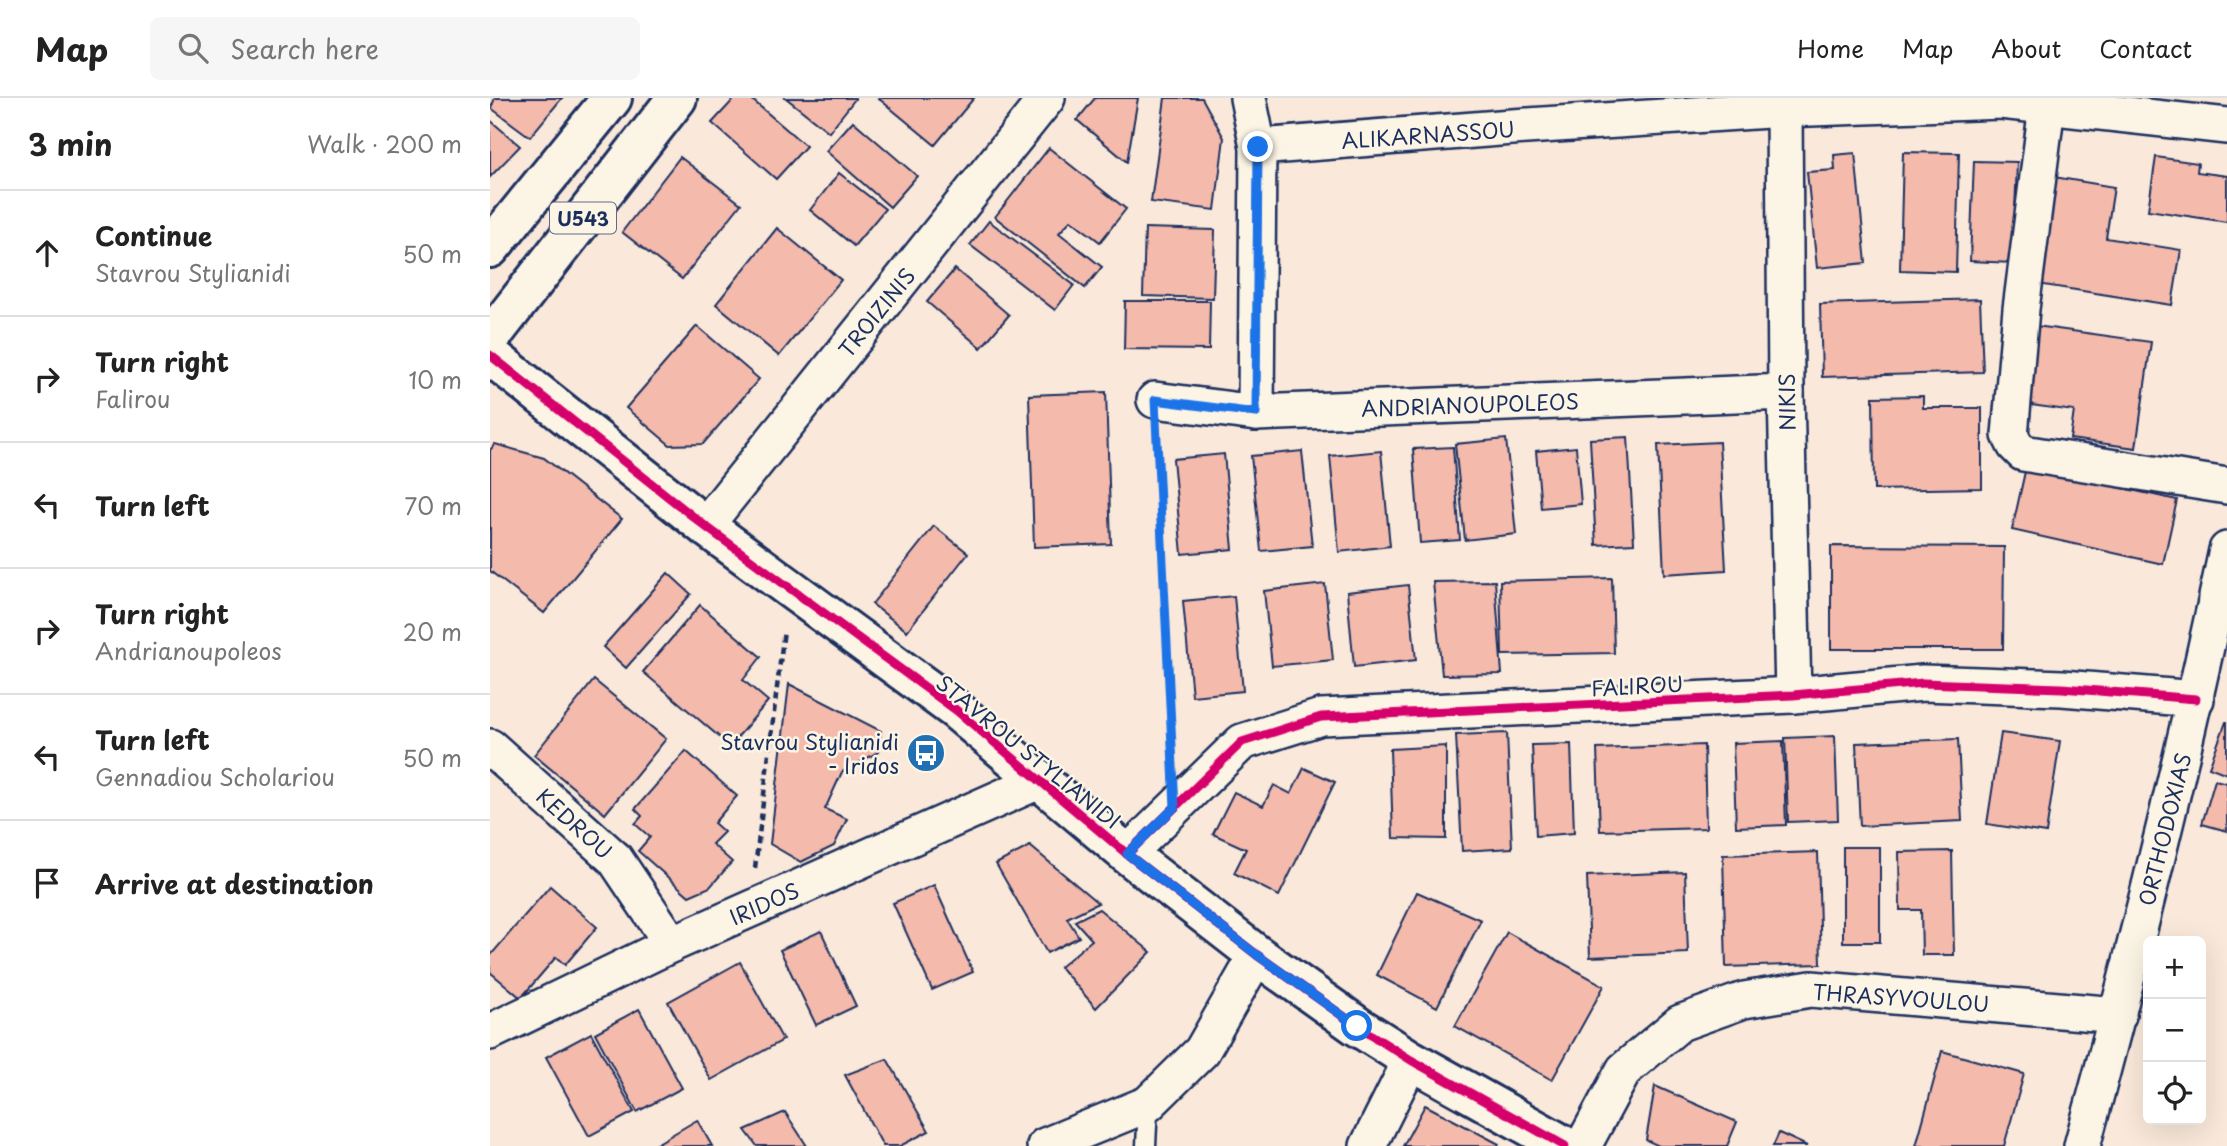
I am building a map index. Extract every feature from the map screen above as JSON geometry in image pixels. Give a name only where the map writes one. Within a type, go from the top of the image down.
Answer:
[{"type":"street","name":"U543","points":[[490,248],[612,98]]},
{"type":"street","name":"U543","points":[[490,338],[677,98]]},
{"type":"street","name":"TROIZINIS","points":[[705,526],[1047,98]]},
{"type":"street","points":[[1248,98],[1258,147],[1256,413]]},
{"type":"street","name":"ALIKARNASSOU","points":[[1258,147],[1512,113],[1784,109],[2001,101],[2227,126]]},
{"type":"street","points":[[2047,106],[2021,309],[2010,435],[2023,453],[2227,486]]},
{"type":"street","name":"NIKIS","points":[[1784,109],[1786,391],[1793,695]]},
{"type":"street","name":"STAVROU STYLIANIDI","points":[[490,355],[705,526],[956,710],[1127,854],[1257,955],[1357,1026],[1411,1060],[1565,1146]]},
{"type":"street","name":"ANDRIANOUPOLEOS","points":[[1155,400],[1256,413],[1786,391]]},
{"type":"street","name":"ORTHODOXIAS","points":[[2082,1146],[2118,1015],[2196,699],[2227,550]]},
{"type":"street","name":"FALIROU","points":[[1127,854],[1242,742],[1321,717],[1793,695],[1923,682],[2062,688],[2196,699]]},
{"type":"street","name":"KEDROU","points":[[490,747],[615,859],[672,944]]},
{"type":"street","name":"IRIDOS","points":[[490,1032],[672,944],[1041,779]]},
{"type":"street","points":[[1045,1146],[1148,1104],[1202,1051],[1257,955]]},
{"type":"street","name":"THRASYVOULOU","points":[[1583,1146],[1623,1070],[1680,1023],[1744,1000],[1811,989],[2118,1015]]},
{"type":"street","points":[[1368,1146],[1411,1060]]},
{"type":"lane","points":[[1146,1146],[1148,1104]]},
{"type":"path","points":[[1155,400],[1175,807]]},
{"type":"path","points":[[750,909],[789,588]]},
{"type":"building","points":[[495,98],[562,98],[530,137],[491,108]]},
{"type":"building","points":[[735,98],[750,98],[806,146],[776,179],[712,123]]},
{"type":"building","points":[[786,98],[855,98],[855,99],[829,132]]},
{"type":"building","points":[[878,98],[974,98],[935,145]]},
{"type":"building","points":[[1095,98],[1138,98],[1127,162],[1077,120]]},
{"type":"building","points":[[1165,98],[1202,98],[1224,138],[1215,210],[1151,202]]},
{"type":"building","points":[[490,120],[520,146],[490,177]]},
{"type":"building","points":[[853,121],[917,176],[890,207],[826,151]]},
{"type":"building","points":[[1049,148],[1126,209],[1100,242],[1071,220],[1059,233],[1102,267],[1085,288],[995,217]]},
{"type":"building","points":[[1903,152],[1959,153],[1956,272],[1900,270]]},
{"type":"building","points":[[1855,153],[1866,263],[1817,268],[1807,172],[1835,170],[1834,155]]},
{"type":"building","points":[[680,157],[741,204],[682,279],[622,232]]},
{"type":"building","points":[[2156,157],[2198,163],[2197,172],[2227,176],[2227,222],[2148,210]]},
{"type":"building","points":[[1974,161],[2017,162],[2013,263],[1970,261]]},
{"type":"building","points":[[839,173],[885,209],[854,246],[810,210]]},
{"type":"building","points":[[2048,176],[2114,187],[2106,238],[2181,250],[2172,305],[2031,283]]},
{"type":"building","points":[[989,221],[1074,285],[1055,310],[970,245]]},
{"type":"building","points":[[777,228],[841,280],[779,356],[716,304]]},
{"type":"building","points":[[1145,228],[1215,230],[1213,298],[1143,296]]},
{"type":"building","points":[[955,269],[1009,315],[981,348],[927,302]]},
{"type":"building","points":[[1980,299],[1983,372],[1822,377],[1820,304]]},
{"type":"building","points":[[1125,301],[1210,301],[1209,350],[1124,349]]},
{"type":"building","points":[[697,326],[759,379],[703,444],[670,445],[626,408]]},
{"type":"building","points":[[2036,326],[2151,342],[2136,448],[2070,439],[2074,411],[2024,404]]},
{"type":"building","points":[[1106,392],[1111,544],[1034,547],[1029,395]]},
{"type":"building","points":[[1923,396],[1923,408],[1982,408],[1982,488],[1874,490],[1873,397]]},
{"type":"building","points":[[1628,437],[1634,543],[1596,545],[1590,439]]},
{"type":"building","points":[[1506,439],[1516,534],[1465,540],[1455,444]]},
{"type":"building","points":[[1719,442],[1726,570],[1664,574],[1658,445]]},
{"type":"building","points":[[495,444],[544,458],[622,519],[544,613],[490,571],[490,450]]},
{"type":"building","points":[[1453,447],[1460,540],[1420,543],[1413,449]]},
{"type":"building","points":[[1576,447],[1581,504],[1541,508],[1536,451]]},
{"type":"building","points":[[1302,451],[1312,546],[1261,551],[1251,456]]},
{"type":"building","points":[[1381,451],[1390,546],[1339,552],[1330,456]]},
{"type":"building","points":[[1224,454],[1233,549],[1182,554],[1173,459]]},
{"type":"building","points":[[2026,467],[2177,500],[2163,564],[2012,530]]},
{"type":"building","points":[[934,526],[968,553],[907,631],[872,604]]},
{"type":"building","points":[[1831,546],[2004,547],[2003,649],[1831,649]]},
{"type":"building","points":[[668,573],[691,594],[626,668],[603,647]]},
{"type":"building","points":[[1612,578],[1614,653],[1502,655],[1500,581]]},
{"type":"building","points":[[1495,581],[1502,674],[1442,675],[1433,582]]},
{"type":"building","points":[[1325,584],[1333,660],[1272,666],[1264,591]]},
{"type":"building","points":[[1408,585],[1416,660],[1354,667],[1347,592]]},
{"type":"building","points":[[1234,596],[1243,691],[1192,696],[1183,601]]},
{"type":"building","points":[[700,605],[761,657],[743,680],[768,701],[730,746],[643,672]]},
{"type":"building","points":[[594,680],[666,739],[605,814],[534,755]]},
{"type":"building","points":[[789,684],[881,731],[878,752],[842,772],[825,809],[847,819],[834,846],[801,862],[770,844]]},
{"type":"building","points":[[2227,722],[2227,774],[2209,767]]},
{"type":"building","points":[[1507,733],[1512,848],[1462,851],[1456,735]]},
{"type":"building","points":[[2001,733],[2060,741],[2046,833],[1987,824]]},
{"type":"building","points":[[1835,736],[1838,820],[1788,822],[1785,738]]},
{"type":"building","points":[[1958,739],[1962,821],[1860,826],[1856,743]]},
{"type":"building","points":[[1783,741],[1786,825],[1736,827],[1733,743]]},
{"type":"building","points":[[1571,744],[1574,833],[1536,836],[1532,745]]},
{"type":"building","points":[[1704,745],[1706,828],[1600,831],[1597,749]]},
{"type":"building","points":[[1446,746],[1446,839],[1393,838],[1390,749]]},
{"type":"building","points":[[686,751],[737,796],[714,823],[724,832],[712,844],[732,862],[710,887],[689,896],[638,851],[650,837],[635,824],[642,816],[635,809]]},
{"type":"building","points":[[1304,768],[1335,782],[1279,896],[1234,873],[1246,849],[1213,834],[1234,792],[1263,806],[1274,785],[1291,794]]},
{"type":"building","points":[[2215,780],[2227,783],[2227,831],[2202,824]]},
{"type":"building","points":[[1030,846],[1098,903],[1067,918],[1079,937],[1047,953],[996,864]]},
{"type":"building","points":[[1843,847],[1880,847],[1880,942],[1843,942]]},
{"type":"building","points":[[1952,851],[1954,955],[1922,955],[1921,910],[1900,910],[1899,852]]},
{"type":"building","points":[[1818,852],[1821,964],[1726,967],[1723,855]]},
{"type":"building","points":[[1685,872],[1688,953],[1590,957],[1587,876]]},
{"type":"building","points":[[934,885],[973,972],[932,990],[893,903]]},
{"type":"building","points":[[550,886],[597,927],[565,965],[556,957],[521,998],[490,972],[490,956]]},
{"type":"building","points":[[1417,892],[1481,920],[1437,1007],[1377,975]]},
{"type":"building","points":[[1099,909],[1151,952],[1096,1008],[1060,967],[1092,940],[1075,921]]},
{"type":"building","points":[[821,931],[856,1006],[816,1025],[780,950]]},
{"type":"building","points":[[1507,932],[1604,986],[1552,1080],[1455,1026]]},
{"type":"building","points":[[740,962],[783,1040],[711,1080],[668,1002]]},
{"type":"building","points":[[639,1009],[682,1088],[637,1112],[595,1033]]},
{"type":"building","points":[[591,1033],[634,1112],[589,1136],[546,1057]]},
{"type":"building","points":[[1942,1051],[2024,1074],[2004,1146],[1916,1146]]},
{"type":"building","points":[[887,1059],[929,1131],[900,1146],[883,1146],[845,1075]]},
{"type":"building","points":[[1655,1086],[1737,1122],[1727,1146],[1659,1146],[1646,1140]]},
{"type":"building","points":[[1425,1105],[1499,1144],[1498,1146],[1403,1146]]},
{"type":"building","points":[[785,1112],[807,1146],[757,1146],[745,1130]]},
{"type":"building","points":[[697,1120],[712,1146],[653,1146]]},
{"type":"building","points":[[1779,1133],[1807,1146],[1773,1146]]},
{"type":"cycle path","points":[[490,355],[705,526],[956,710],[1127,854],[1257,955],[1357,1026],[1411,1060],[1565,1146]]},
{"type":"cycle path","points":[[1127,854],[1242,742],[1321,717],[1793,695],[1923,683],[2062,688],[2196,699]]},
{"type":"place","name":"Stavrou Stylianidi - Iridos","points":[[926,753]]},
{"type":"route","points":[[1258,147],[1256,413],[1155,400],[1175,807],[1127,854],[1257,955],[1357,1026]]}]
